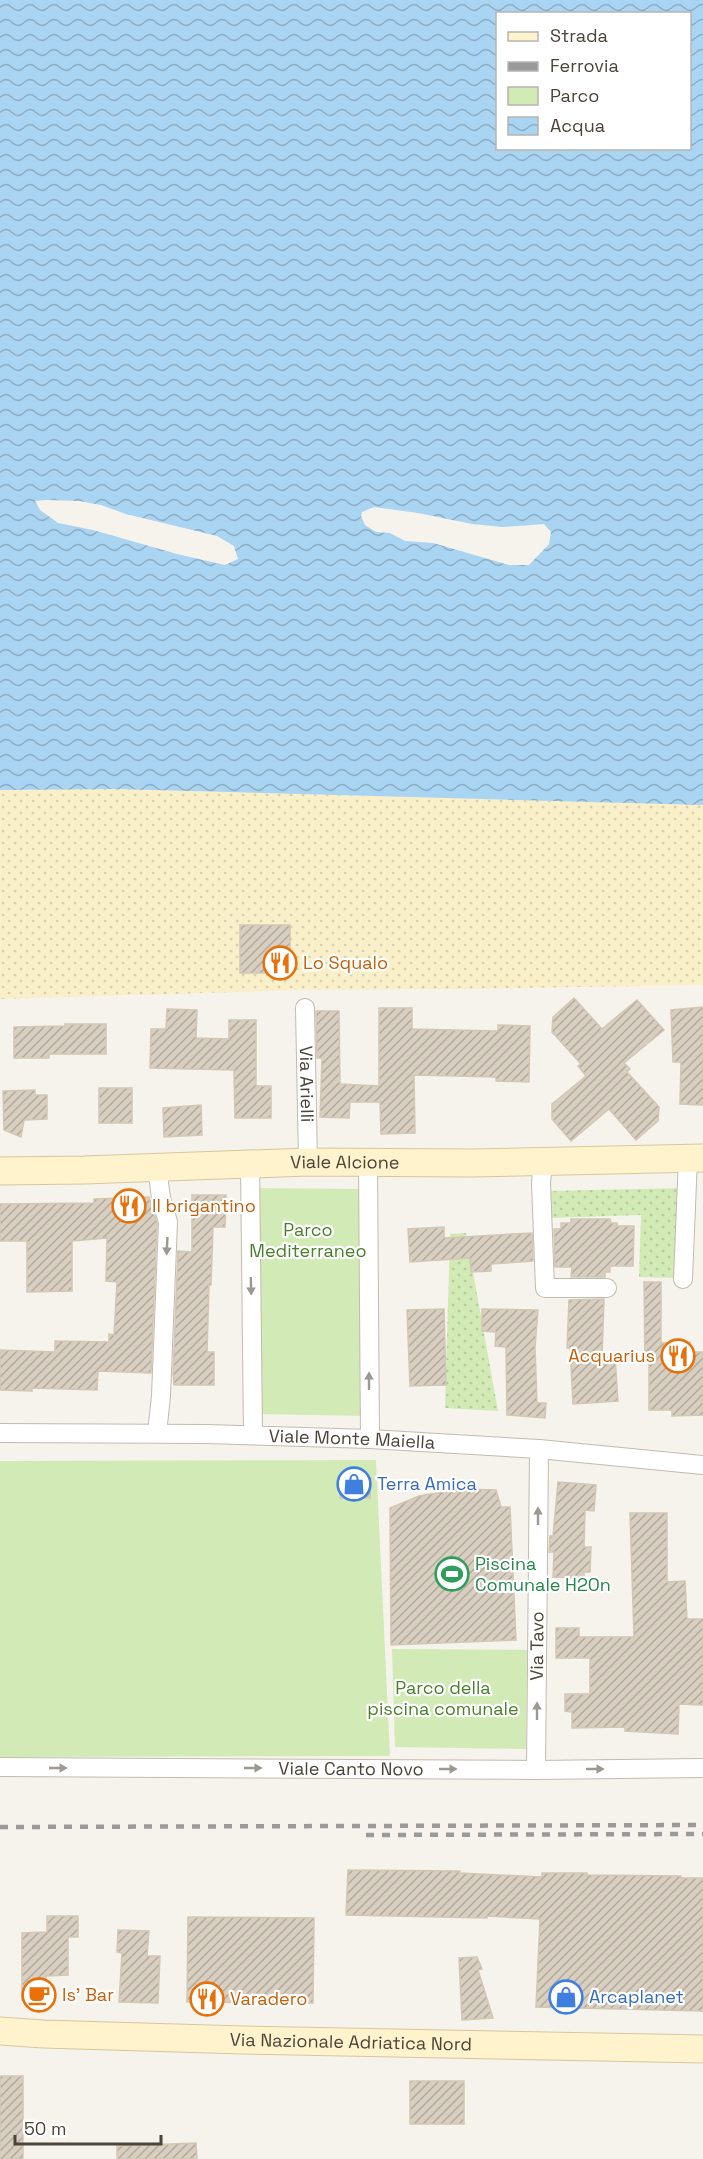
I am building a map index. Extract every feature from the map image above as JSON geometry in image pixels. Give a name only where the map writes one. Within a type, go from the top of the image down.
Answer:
[{"type":"street","name":"Via Arielli","points":[[305,1008],[308,1162]]},
{"type":"street","name":"Viale Alcione","points":[[0,1171],[308,1162],[696,1158],[683,1279]]},
{"type":"street","points":[[543,1161],[545,1288],[607,1288]]},
{"type":"street","points":[[368,1162],[370,1439]]},
{"type":"street","points":[[250,1165],[253,1435]]},
{"type":"street","points":[[157,1168],[161,1198],[168,1222],[161,1396],[157,1433]]},
{"type":"street","name":"Viale Monte Maiella","points":[[0,1433],[157,1433],[370,1439],[539,1449],[703,1465]]},
{"type":"street","name":"Via Tavo","points":[[536,1770],[539,1449]]},
{"type":"street","name":"Viale Canto Novo","points":[[0,1767],[536,1770],[703,1768]]},
{"type":"street","name":"Via Nazionale Adriatica Nord","points":[[0,2031],[243,2040],[703,2049]]},
{"type":"green space","name":"Parco Mediterraneo","points":[[255,1188],[360,1189],[363,1416],[260,1414]]},
{"type":"green space","points":[[684,1188],[675,1278],[639,1277],[641,1215],[549,1218],[548,1191]]},
{"type":"green space","points":[[466,1233],[498,1411],[445,1408],[450,1234]]},
{"type":"green space","points":[[376,1460],[390,1756],[0,1757],[0,1461]]},
{"type":"green space","name":"Parco della piscina comunale","points":[[392,1649],[527,1650],[526,1749],[395,1747]]},
{"type":"sand","points":[[116,789],[703,805],[703,985],[305,990],[0,999],[0,790]]},
{"type":"water","points":[[0,0],[703,0],[703,805],[116,789],[0,790]]},
{"type":"pier","points":[[35,501],[79,501],[101,505],[126,514],[217,536],[234,546],[238,559],[225,565],[58,523],[40,510]]},
{"type":"pier","points":[[374,507],[472,524],[503,527],[544,524],[551,532],[549,544],[529,565],[509,565],[433,543],[405,541],[390,533],[376,532],[365,525],[361,516],[362,512]]},
{"type":"building","points":[[240,925],[290,925],[290,973],[240,973]]},
{"type":"building","points":[[574,998],[602,1029],[637,1000],[664,1030],[624,1063],[630,1069],[627,1072],[659,1107],[658,1121],[636,1140],[609,1109],[571,1141],[552,1119],[552,1104],[586,1076],[578,1066],[581,1064],[552,1032],[553,1017]]},
{"type":"building","points":[[703,1007],[703,1105],[680,1104],[681,1062],[673,1062],[671,1010]]},
{"type":"building","points":[[379,1008],[412,1008],[412,1029],[498,1031],[498,1025],[530,1026],[529,1082],[496,1081],[496,1077],[414,1075],[415,1133],[381,1134],[380,1102],[350,1102],[349,1118],[320,1117],[322,1058],[317,1058],[316,1011],[339,1011],[340,1084],[379,1086]]},
{"type":"building","points":[[167,1009],[197,1010],[196,1038],[229,1039],[229,1020],[256,1020],[256,1086],[271,1086],[271,1118],[235,1118],[234,1070],[150,1068],[151,1029],[166,1029]]},
{"type":"building","points":[[65,1024],[106,1024],[106,1054],[49,1054],[49,1058],[14,1058],[14,1027],[65,1026]]},
{"type":"building","points":[[99,1088],[132,1088],[132,1123],[99,1123]]},
{"type":"building","points":[[35,1090],[35,1095],[47,1095],[47,1119],[24,1120],[21,1137],[4,1130],[3,1091]]},
{"type":"building","points":[[201,1105],[202,1135],[164,1137],[163,1108]]},
{"type":"building","points":[[192,1195],[226,1195],[225,1227],[213,1227],[211,1285],[209,1285],[207,1352],[214,1352],[214,1385],[174,1385],[178,1251],[192,1252]]},
{"type":"building","points":[[149,1197],[157,1223],[151,1373],[98,1371],[97,1390],[32,1388],[32,1391],[0,1390],[0,1350],[55,1352],[55,1341],[109,1342],[109,1334],[114,1335],[117,1282],[106,1281],[107,1238],[72,1241],[72,1291],[27,1292],[27,1241],[0,1241],[0,1204],[94,1203],[94,1199]]},
{"type":"building","points":[[571,1219],[610,1219],[611,1223],[617,1223],[617,1226],[634,1226],[633,1266],[610,1266],[610,1272],[605,1272],[605,1277],[571,1277],[572,1267],[555,1267],[554,1229],[561,1229],[561,1223],[571,1223]]},
{"type":"building","points":[[444,1227],[444,1238],[532,1233],[533,1261],[491,1264],[491,1271],[471,1272],[470,1258],[410,1262],[408,1229]]},
{"type":"building","points":[[644,1282],[661,1282],[661,1343],[690,1342],[690,1352],[703,1352],[703,1415],[672,1416],[672,1410],[649,1410],[649,1360],[645,1361]]},
{"type":"building","points":[[604,1299],[602,1358],[615,1357],[618,1401],[573,1404],[570,1348],[567,1348],[569,1300]]},
{"type":"building","points":[[444,1309],[446,1385],[410,1386],[407,1310]]},
{"type":"building","points":[[482,1309],[538,1310],[535,1347],[537,1403],[546,1403],[545,1418],[507,1415],[506,1347],[495,1346],[496,1332],[482,1331]]},
{"type":"building","points":[[371,1478],[370,1498],[340,1498],[341,1479]]},
{"type":"building","points":[[558,1482],[596,1485],[594,1511],[585,1510],[584,1547],[591,1547],[590,1572],[584,1572],[584,1578],[553,1577],[554,1552],[549,1552],[550,1536],[553,1536]]},
{"type":"building","name":"Piscina Comunale H2On","points":[[460,1489],[496,1490],[501,1507],[510,1507],[516,1640],[391,1645],[390,1508],[419,1496]]},
{"type":"building","points":[[630,1513],[667,1513],[667,1582],[685,1581],[687,1619],[703,1619],[703,1705],[679,1704],[678,1734],[625,1731],[625,1727],[572,1728],[572,1712],[565,1711],[565,1694],[590,1694],[590,1658],[556,1658],[556,1628],[579,1628],[579,1637],[634,1637]]},
{"type":"building","points":[[348,1870],[460,1871],[459,1873],[542,1877],[542,1873],[587,1873],[587,1875],[703,1878],[703,2011],[536,2007],[540,1919],[487,1916],[487,1918],[346,1915]]},
{"type":"building","points":[[47,1916],[78,1916],[78,1937],[68,1937],[68,1975],[46,1976],[46,2000],[22,2000],[22,1933],[47,1932]]},
{"type":"building","points":[[188,1917],[314,1918],[313,2003],[187,2002]]},
{"type":"building","points":[[118,1930],[149,1931],[147,1956],[160,1956],[158,2003],[119,2002],[122,1953],[117,1952]]},
{"type":"building","points":[[477,1957],[482,1969],[478,1970],[493,2018],[462,2020],[459,1958]]},
{"type":"building","points":[[0,2076],[23,2076],[23,2159],[0,2159]]},
{"type":"building","points":[[410,2081],[464,2081],[464,2124],[410,2124]]},
{"type":"building","points":[[196,2143],[197,2159],[117,2159],[117,2146]]},
{"type":"railway","points":[[0,1827],[703,1825]]},
{"type":"railway","points":[[366,1835],[703,1834]]},
{"type":"place","name":"Lo Squalo","points":[[280,963]]},
{"type":"place","name":"Il brigantino","points":[[129,1206]]},
{"type":"place","name":"Acquarius","points":[[678,1356]]},
{"type":"place","name":"Terra Amica","points":[[354,1484]]},
{"type":"place","name":"Piscina Comunale H2On","points":[[452,1574]]},
{"type":"place","name":"Is' Bar","points":[[39,1995]]},
{"type":"place","name":"Arcaplanet","points":[[566,1997]]},
{"type":"place","name":"Varadero","points":[[207,1999]]}]
